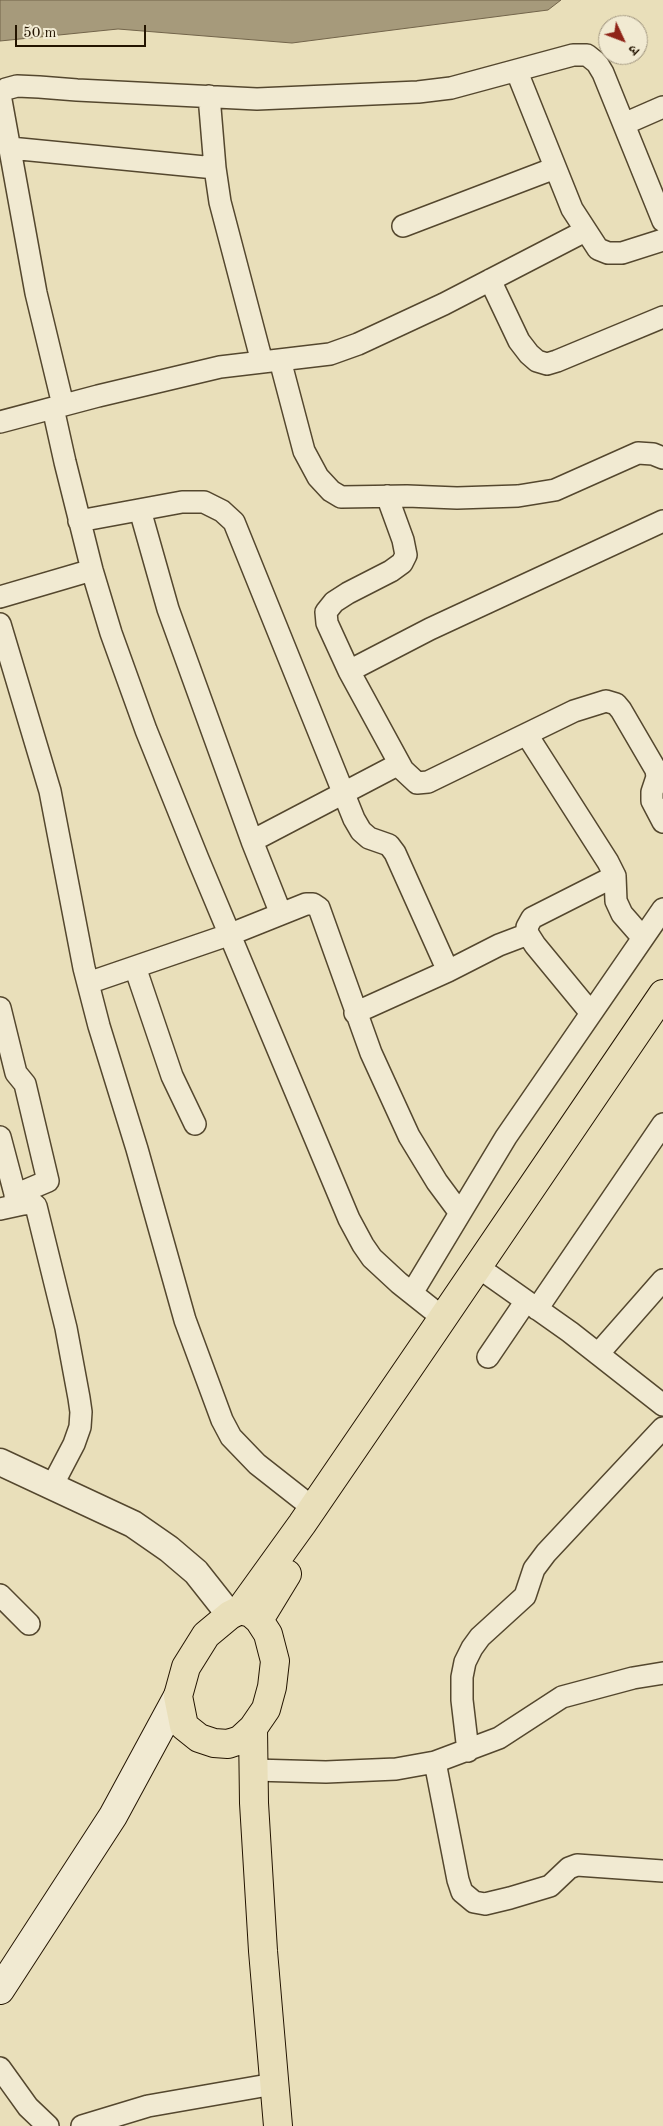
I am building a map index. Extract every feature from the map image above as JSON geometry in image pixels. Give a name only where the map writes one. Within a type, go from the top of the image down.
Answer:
[{"type":"main road","points":[[0,1990],[113,1816],[178,1696],[186,1667],[206,1635],[243,1615],[275,1591],[663,994]]},
{"type":"main road","points":[[243,1615],[313,1508],[444,1318],[484,1271],[663,1018]]},
{"type":"main road","points":[[178,1696],[184,1726],[199,1738],[214,1743],[228,1744],[240,1740],[253,1728],[266,1709],[272,1687],[275,1661],[268,1634],[243,1615]]},
{"type":"main road","points":[[253,1728],[263,1951],[278,2126]]},
{"type":"street","points":[[444,1318],[372,1258],[358,1236],[198,859],[146,730],[111,633],[79,520],[1,100],[2,94],[6,89],[17,86],[257,98],[418,92],[451,88],[517,72],[574,55],[587,55],[597,63],[603,73],[663,221]]},
{"type":"street","points":[[517,72],[572,209],[598,249],[608,253],[622,253],[663,240]]},
{"type":"street","points":[[209,96],[214,168],[220,202],[271,361],[304,451],[318,477],[331,491],[340,497],[457,498],[518,496],[555,490],[638,453],[652,454],[663,458]]},
{"type":"street","points":[[624,124],[663,107]]},
{"type":"street","points":[[10,148],[214,168]]},
{"type":"street","points":[[403,226],[556,168]]},
{"type":"street","points":[[0,422],[220,367],[330,354],[358,344],[444,304],[585,231]]},
{"type":"street","points":[[490,280],[519,341],[528,354],[537,362],[548,364],[557,361],[663,317]]},
{"type":"street","points":[[387,496],[404,540],[406,554],[402,564],[348,592],[334,602],[326,612],[327,623],[348,670],[399,764],[410,779],[417,783],[428,782],[574,711],[606,702],[616,704],[656,770],[657,777],[652,792],[652,801],[663,822]]},
{"type":"street","points":[[79,520],[182,502],[204,502],[222,511],[234,522],[342,792],[361,831],[369,838],[389,845],[395,853],[448,971]]},
{"type":"street","points":[[140,510],[168,609],[252,842],[281,914]]},
{"type":"street","points":[[348,670],[448,621],[663,521]]},
{"type":"street","points":[[0,597],[92,570]]},
{"type":"street","points":[[0,624],[50,791],[88,983],[185,1320],[222,1420],[231,1437],[241,1449],[313,1508]]},
{"type":"street","points":[[527,734],[615,876],[616,901],[622,914],[643,938]]},
{"type":"street","points":[[252,842],[342,792],[399,764]]},
{"type":"street","points":[[591,1013],[528,934],[527,927],[532,918],[615,876]]},
{"type":"street","points":[[88,983],[231,934],[306,904],[313,904],[319,908],[371,1053],[409,1136],[437,1182],[460,1213]]},
{"type":"street","points":[[412,1293],[506,1137],[663,909]]},
{"type":"street","points":[[356,1013],[448,971],[499,945],[528,934]]},
{"type":"street","points":[[135,967],[172,1076],[196,1124]]},
{"type":"street","points":[[0,1008],[16,1073],[25,1084],[48,1181],[11,1203]]},
{"type":"street","points":[[488,1357],[532,1305],[662,1128]]},
{"type":"street","points":[[0,1137],[11,1203]]},
{"type":"street","points":[[11,1203],[32,1203],[36,1206],[66,1328],[81,1412],[80,1427],[74,1444],[52,1486]]},
{"type":"street","points":[[484,1271],[598,1354],[663,1405]]},
{"type":"street","points":[[598,1354],[663,1280]]},
{"type":"street","points":[[468,1751],[462,1700],[462,1677],[465,1662],[472,1648],[480,1637],[525,1596],[534,1569],[546,1553],[663,1428]]},
{"type":"street","points":[[0,1462],[133,1524],[169,1549],[243,1615]]},
{"type":"street","points":[[0,1595],[29,1624]]},
{"type":"street","points":[[254,1770],[346,1771],[396,1769],[435,1762],[499,1738],[562,1697],[632,1678],[663,1673]]},
{"type":"street","points":[[435,1762],[458,1880],[462,1892],[474,1902],[485,1904],[550,1886],[569,1868],[577,1865],[663,1871]]},
{"type":"street","points":[[0,2068],[28,2107],[48,2126]]},
{"type":"street","points":[[82,2126],[148,2106],[274,2084]]},
{"type":"shaded area","points":[[0,0],[561,0],[548,10],[292,43],[118,29],[0,41]]}]
